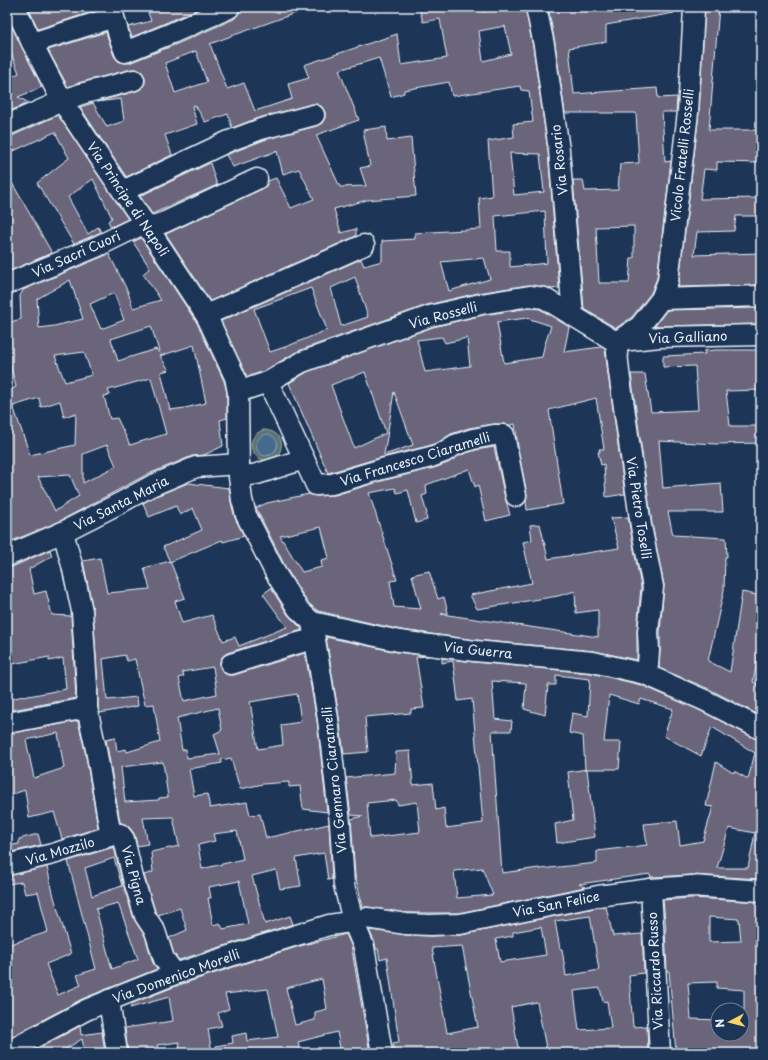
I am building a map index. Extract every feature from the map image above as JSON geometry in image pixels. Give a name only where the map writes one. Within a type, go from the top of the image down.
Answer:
[{"type":"street","name":"Via Principe di Napoli","points":[[15,7],[62,101],[206,314],[235,377],[238,392],[239,470]]},
{"type":"street","name":"Via Rosario","points":[[536,7],[544,45],[559,150],[573,315]]},
{"type":"street","points":[[32,43],[114,17],[125,52],[229,8]]},
{"type":"street","name":"Vicolo Fratelli Rosselli","points":[[616,342],[640,326],[661,299],[668,281],[688,112],[694,9]]},
{"type":"street","points":[[7,125],[81,94],[134,80]]},
{"type":"street","points":[[123,191],[229,141],[261,128],[314,115]]},
{"type":"street","name":"Via Sacri Cuori","points":[[7,284],[147,225],[165,222],[257,179]]},
{"type":"street","points":[[206,314],[364,245]]},
{"type":"street","name":"Via Rosselli","points":[[238,392],[268,382],[302,362],[430,316],[481,304],[530,296],[544,298],[616,342]]},
{"type":"street","points":[[661,299],[761,296]]},
{"type":"street","name":"Via Galliano","points":[[616,342],[660,337],[761,335]]},
{"type":"street","name":"Via Pietro Toselli","points":[[616,342],[641,526],[652,587],[648,632],[648,665],[645,674]]},
{"type":"street","points":[[268,382],[304,459]]},
{"type":"street","name":"Via Francesco Ciaramelli","points":[[304,459],[316,485],[332,484],[431,457],[444,452],[455,445],[472,439],[494,435],[504,435],[516,496]]},
{"type":"street","name":"Via Santa Maria","points":[[7,556],[63,532],[151,486],[196,467],[239,470],[257,474],[304,459]]},
{"type":"street","points":[[231,664],[291,645],[313,630],[280,580],[246,515],[242,500],[239,470]]},
{"type":"street","name":"Via Pigna","points":[[63,532],[82,611],[87,708],[96,749],[109,825],[113,835],[120,834],[124,839],[133,878],[145,916],[155,931],[164,959],[176,974]]},
{"type":"street","name":"Via Guerra","points":[[313,630],[399,642],[593,662],[645,674],[704,700],[761,729]]},
{"type":"street","name":"Via Gennaro Ciaramelli","points":[[313,630],[328,719],[340,823],[344,885],[353,921],[364,947],[382,1053]]},
{"type":"street","points":[[7,723],[87,708]]},
{"type":"street","name":"Via Mozzilo","points":[[7,865],[53,854],[113,835]]},
{"type":"street","name":"Via San Felice","points":[[353,921],[367,918],[406,924],[460,924],[598,896],[651,889],[692,886],[761,891]]},
{"type":"street","name":"Via Riccardo Russo","points":[[651,889],[660,1053]]},
{"type":"street","name":"Via Domenico Morelli","points":[[7,1052],[86,1010],[176,974],[329,925],[353,921]]},
{"type":"street","points":[[109,1000],[117,1053]]},
{"type":"green space","points":[[263,430],[274,432],[279,437],[281,443],[279,453],[275,457],[268,460],[262,460],[257,457],[253,452],[252,446],[252,440]],"holes":[[[271,435],[276,440],[276,450],[269,455],[260,453],[256,447]]]},
{"type":"water","points":[[268,434],[277,442],[277,447],[270,455],[265,456],[257,449],[256,443],[260,437]]},
{"type":"building","points":[[28,7],[107,7],[38,29]]},
{"type":"building","points":[[146,7],[203,7],[132,37],[128,27],[151,21]]},
{"type":"building","points":[[240,7],[307,7],[307,9],[210,44],[227,89],[244,83],[255,111],[292,99],[288,84],[309,78],[304,65],[397,34],[401,65],[447,58],[440,19],[423,22],[419,7],[481,7],[482,12],[506,7],[525,7],[533,47],[548,151],[559,288],[552,289],[528,285],[478,293],[427,305],[298,351],[264,371],[247,377],[221,321],[361,259],[364,266],[382,261],[382,241],[415,239],[415,233],[481,229],[479,198],[492,196],[488,141],[514,137],[513,124],[533,122],[529,91],[521,90],[520,86],[452,96],[449,82],[404,90],[404,93],[391,97],[379,58],[339,70],[359,120],[316,135],[340,187],[366,186],[360,168],[370,166],[363,130],[386,127],[387,141],[411,138],[416,196],[367,200],[334,209],[341,233],[356,229],[356,236],[210,301],[166,234],[262,189],[266,186],[268,181],[276,178],[291,208],[314,199],[299,169],[283,174],[277,151],[233,167],[226,155],[264,140],[317,126],[322,123],[325,118],[325,112],[322,107],[317,104],[311,104],[258,118],[232,128],[228,114],[205,122],[195,105],[192,106],[197,124],[165,135],[172,155],[126,177],[80,107],[93,103],[107,127],[124,121],[121,99],[97,102],[137,91],[142,88],[145,83],[145,77],[142,72],[137,69],[131,69],[68,87],[48,50],[106,32],[114,56],[118,61],[129,63],[234,19],[240,10]],"holes":[[[505,26],[511,54],[483,61],[479,31]],[[196,51],[207,82],[175,93],[165,63]],[[510,153],[540,154],[544,192],[514,195]],[[545,211],[547,263],[510,267],[510,251],[497,251],[495,216]],[[484,258],[490,279],[449,291],[441,262]],[[355,277],[368,317],[341,326],[331,288]],[[311,288],[327,330],[270,352],[254,309]]]},
{"type":"building","points":[[548,7],[674,7],[674,13],[606,25],[606,42],[569,48],[574,94],[657,88],[658,98],[677,97],[676,112],[662,112],[665,162],[671,161],[657,278],[651,293],[632,317],[616,328],[584,309],[573,180],[583,180],[585,191],[618,190],[620,164],[639,163],[636,113],[565,113],[555,43]],"holes":[[[634,226],[634,258],[631,258],[629,283],[599,283],[596,227]]]},
{"type":"building","points":[[705,7],[719,7],[709,130],[761,130],[761,163],[717,162],[717,170],[704,169],[700,199],[761,198],[761,216],[736,216],[734,231],[697,232],[694,255],[761,253],[761,285],[678,287],[699,113]]},
{"type":"building","points":[[7,17],[42,87],[18,97],[29,103],[7,112],[7,79],[19,73],[7,43]]},
{"type":"building","points":[[58,115],[128,219],[111,227],[108,221],[112,218],[93,179],[68,197],[88,234],[98,227],[101,232],[74,244],[37,183],[69,158],[55,132],[7,154],[7,136],[12,136]]},
{"type":"building","points":[[210,163],[217,185],[152,214],[140,196]]},
{"type":"building","points":[[7,174],[52,253],[7,272]]},
{"type":"building","points":[[141,238],[197,323],[224,381],[227,393],[227,418],[220,420],[223,446],[204,455],[192,456],[146,475],[58,522],[7,543],[7,392],[16,387],[7,352],[7,323],[21,319],[20,296],[23,290],[109,254],[128,292],[133,308],[161,300],[143,274],[150,268],[133,242]],"holes":[[[70,280],[83,319],[39,328],[37,299]],[[114,293],[124,320],[101,329],[90,304]],[[151,326],[160,354],[156,349],[118,361],[111,339]],[[194,345],[206,403],[170,410],[161,372],[169,370],[160,356]],[[84,352],[92,375],[65,382],[55,356]],[[151,378],[166,434],[130,445],[117,418],[110,419],[104,396],[110,395],[108,390]],[[39,398],[41,407],[60,401],[64,417],[76,413],[75,445],[30,455],[13,406]],[[107,445],[116,466],[83,483],[83,454]],[[70,475],[79,496],[55,511],[38,477]]]},
{"type":"building","points":[[530,308],[540,309],[569,327],[564,352],[601,347],[605,349],[625,494],[606,497],[604,464],[601,465],[598,452],[600,452],[599,449],[604,449],[596,398],[549,410],[563,504],[527,510],[527,494],[515,424],[494,424],[469,428],[451,434],[439,442],[428,446],[328,473],[289,383],[307,372],[433,327],[483,315]],"holes":[[[527,318],[551,326],[542,357],[504,363],[497,322]],[[442,337],[445,343],[467,338],[470,366],[425,372],[417,340]],[[365,372],[386,433],[354,448],[331,385]],[[394,392],[413,445],[384,455]]]},
{"type":"building","points":[[761,308],[761,324],[655,326],[667,310]]},
{"type":"building","points":[[761,350],[761,390],[726,391],[730,426],[761,426],[761,443],[717,444],[659,441],[663,488],[721,483],[723,512],[668,512],[673,535],[726,538],[727,557],[725,557],[724,590],[708,661],[730,672],[742,592],[761,596],[761,655],[758,656],[753,682],[761,686],[761,716],[709,689],[659,668],[664,585],[652,524],[631,374],[645,374],[651,412],[698,410],[695,366],[663,367],[663,356],[705,354],[704,351]]},
{"type":"building","points":[[494,447],[510,515],[486,521],[478,485],[475,487],[469,469],[426,485],[427,494],[422,496],[427,514],[427,520],[416,523],[408,490],[397,493],[395,488],[369,493],[397,580],[390,581],[394,607],[421,609],[412,575],[429,571],[438,599],[444,597],[448,613],[441,614],[598,637],[598,610],[576,613],[575,591],[558,596],[477,609],[470,595],[532,583],[523,542],[532,540],[530,525],[540,524],[548,559],[619,548],[611,518],[628,517],[641,587],[637,631],[637,660],[594,651],[476,640],[401,630],[318,611],[307,602],[286,568],[256,508],[267,503],[309,494],[317,496],[335,495],[385,480],[434,468],[448,463],[460,455],[476,450]],"holes":[[[321,527],[329,558],[321,560],[322,567],[302,572],[280,536]]]},
{"type":"building","points":[[188,483],[229,488],[235,518],[244,536],[223,542],[222,540],[170,562],[163,547],[202,530],[193,508],[180,515],[176,506],[149,517],[143,503]]},
{"type":"building","points":[[50,550],[52,556],[29,569],[34,594],[46,591],[52,615],[71,616],[76,698],[7,711],[7,700],[66,689],[63,658],[49,661],[49,657],[7,665],[7,567],[12,567]]},
{"type":"building","points":[[100,558],[107,593],[150,589],[144,568],[170,561],[185,598],[175,601],[182,623],[212,615],[223,641],[235,637],[239,646],[287,627],[263,594],[271,588],[288,615],[301,628],[302,630],[227,653],[220,661],[220,667],[224,673],[234,675],[305,653],[317,721],[327,812],[303,809],[300,786],[289,787],[289,782],[263,784],[240,789],[231,758],[221,760],[222,763],[189,769],[194,796],[207,794],[210,808],[247,802],[250,815],[260,814],[266,838],[329,824],[332,879],[328,880],[324,853],[296,858],[301,886],[280,889],[276,870],[252,876],[265,924],[290,916],[293,924],[179,960],[174,954],[169,938],[187,930],[180,908],[158,915],[155,911],[144,875],[153,872],[151,852],[179,846],[173,817],[143,818],[148,844],[137,846],[133,832],[129,827],[120,822],[106,739],[115,737],[117,751],[126,749],[127,752],[160,742],[154,704],[145,705],[135,659],[127,661],[125,655],[103,659],[107,700],[137,697],[138,706],[100,713],[98,707],[93,610],[83,561]],"holes":[[[213,667],[217,694],[184,701],[179,678],[184,676],[182,672]],[[297,694],[301,722],[281,725],[283,745],[258,749],[250,702]],[[218,708],[222,730],[214,734],[220,754],[187,758],[186,749],[182,750],[177,718]],[[163,762],[168,797],[159,798],[159,800],[125,802],[121,767]],[[237,831],[243,859],[202,869],[198,845],[215,841],[213,834]],[[239,881],[248,924],[223,929],[220,923],[213,925],[208,898],[211,898],[209,887]]]},
{"type":"building","points":[[326,637],[397,652],[428,656],[416,657],[424,708],[411,709],[411,713],[365,717],[368,752],[344,754]]},
{"type":"building","points":[[442,658],[591,673],[641,685],[699,710],[756,739],[761,740],[761,879],[693,875],[651,877],[650,874],[579,884],[585,887],[459,913],[407,913],[363,907],[355,875],[351,819],[363,816],[351,815],[346,778],[395,773],[396,752],[410,751],[413,785],[433,783],[436,810],[444,808],[446,828],[483,823],[472,699],[458,701],[453,661],[442,663]],"holes":[[[556,675],[590,679],[588,716],[572,713],[569,733],[583,736],[585,769],[619,769],[621,742],[604,742],[609,695],[639,704],[641,699],[673,709],[664,736],[701,756],[712,727],[755,753],[748,779],[734,771],[733,773],[716,762],[706,806],[713,807],[703,841],[680,845],[677,821],[644,824],[647,845],[597,851],[597,863],[502,873],[492,731],[511,731],[512,721],[495,719],[492,681],[526,683],[524,709],[545,715],[548,685],[556,685]],[[396,800],[398,805],[417,802],[420,832],[370,838],[367,803]],[[729,828],[755,833],[748,868],[717,868]],[[482,868],[493,895],[457,898],[454,871]]]},
{"type":"building","points":[[78,721],[85,751],[98,828],[62,839],[54,812],[29,818],[25,790],[7,796],[7,734]],"holes":[[[58,733],[64,768],[34,778],[26,740]]]},
{"type":"building","points":[[587,769],[595,837],[557,843],[555,824],[573,820],[568,772]]},
{"type":"building","points":[[38,834],[41,845],[7,853],[7,846],[19,844],[19,839]]},
{"type":"building","points":[[114,847],[122,881],[134,919],[145,936],[153,963],[157,969],[82,999],[7,1039],[7,945],[48,932],[38,892],[25,894],[22,882],[7,884],[7,876],[47,867],[54,897],[71,954],[46,964],[58,995],[81,985],[77,975],[96,969],[68,861]],"holes":[[[114,858],[122,886],[92,896],[85,868]],[[118,903],[138,959],[112,969],[96,909]]]},
{"type":"building","points":[[692,898],[761,902],[761,1002],[759,1051],[751,1050],[751,1053],[676,1053],[669,971],[667,971],[666,930],[663,900]],"holes":[[[709,917],[739,919],[741,941],[709,942]]]},
{"type":"building","points":[[606,907],[613,936],[642,934],[644,973],[629,975],[633,1027],[647,1026],[648,1053],[547,1053],[537,1002],[511,1007],[519,1053],[395,1053],[393,1043],[399,1042],[387,958],[380,960],[378,949],[376,949],[369,930],[406,935],[461,935]],"holes":[[[590,916],[599,970],[566,976],[562,949],[560,949],[555,921]],[[541,927],[546,955],[500,962],[496,939],[513,936],[513,932]],[[462,946],[478,1027],[447,1033],[432,948]],[[600,988],[603,1002],[607,1001],[611,1028],[579,1030],[574,991]]]},
{"type":"building","points":[[346,934],[351,945],[370,1053],[341,1053],[337,1032],[298,1042],[300,1053],[217,1053],[216,1046],[233,1043],[232,1036],[246,1033],[247,1041],[278,1037],[268,989],[225,994],[229,1009],[218,1013],[222,1026],[208,1029],[212,1053],[181,1053],[179,1042],[157,1045],[158,1053],[128,1053],[125,1028],[173,1021],[169,997],[130,1008],[133,1003],[179,985],[300,946]],"holes":[[[322,979],[327,1009],[315,1012],[315,1020],[295,1025],[286,988]]]},
{"type":"building","points":[[80,1026],[81,1035],[102,1032],[105,1053],[85,1053],[82,1039],[59,1053],[30,1053]]}]
